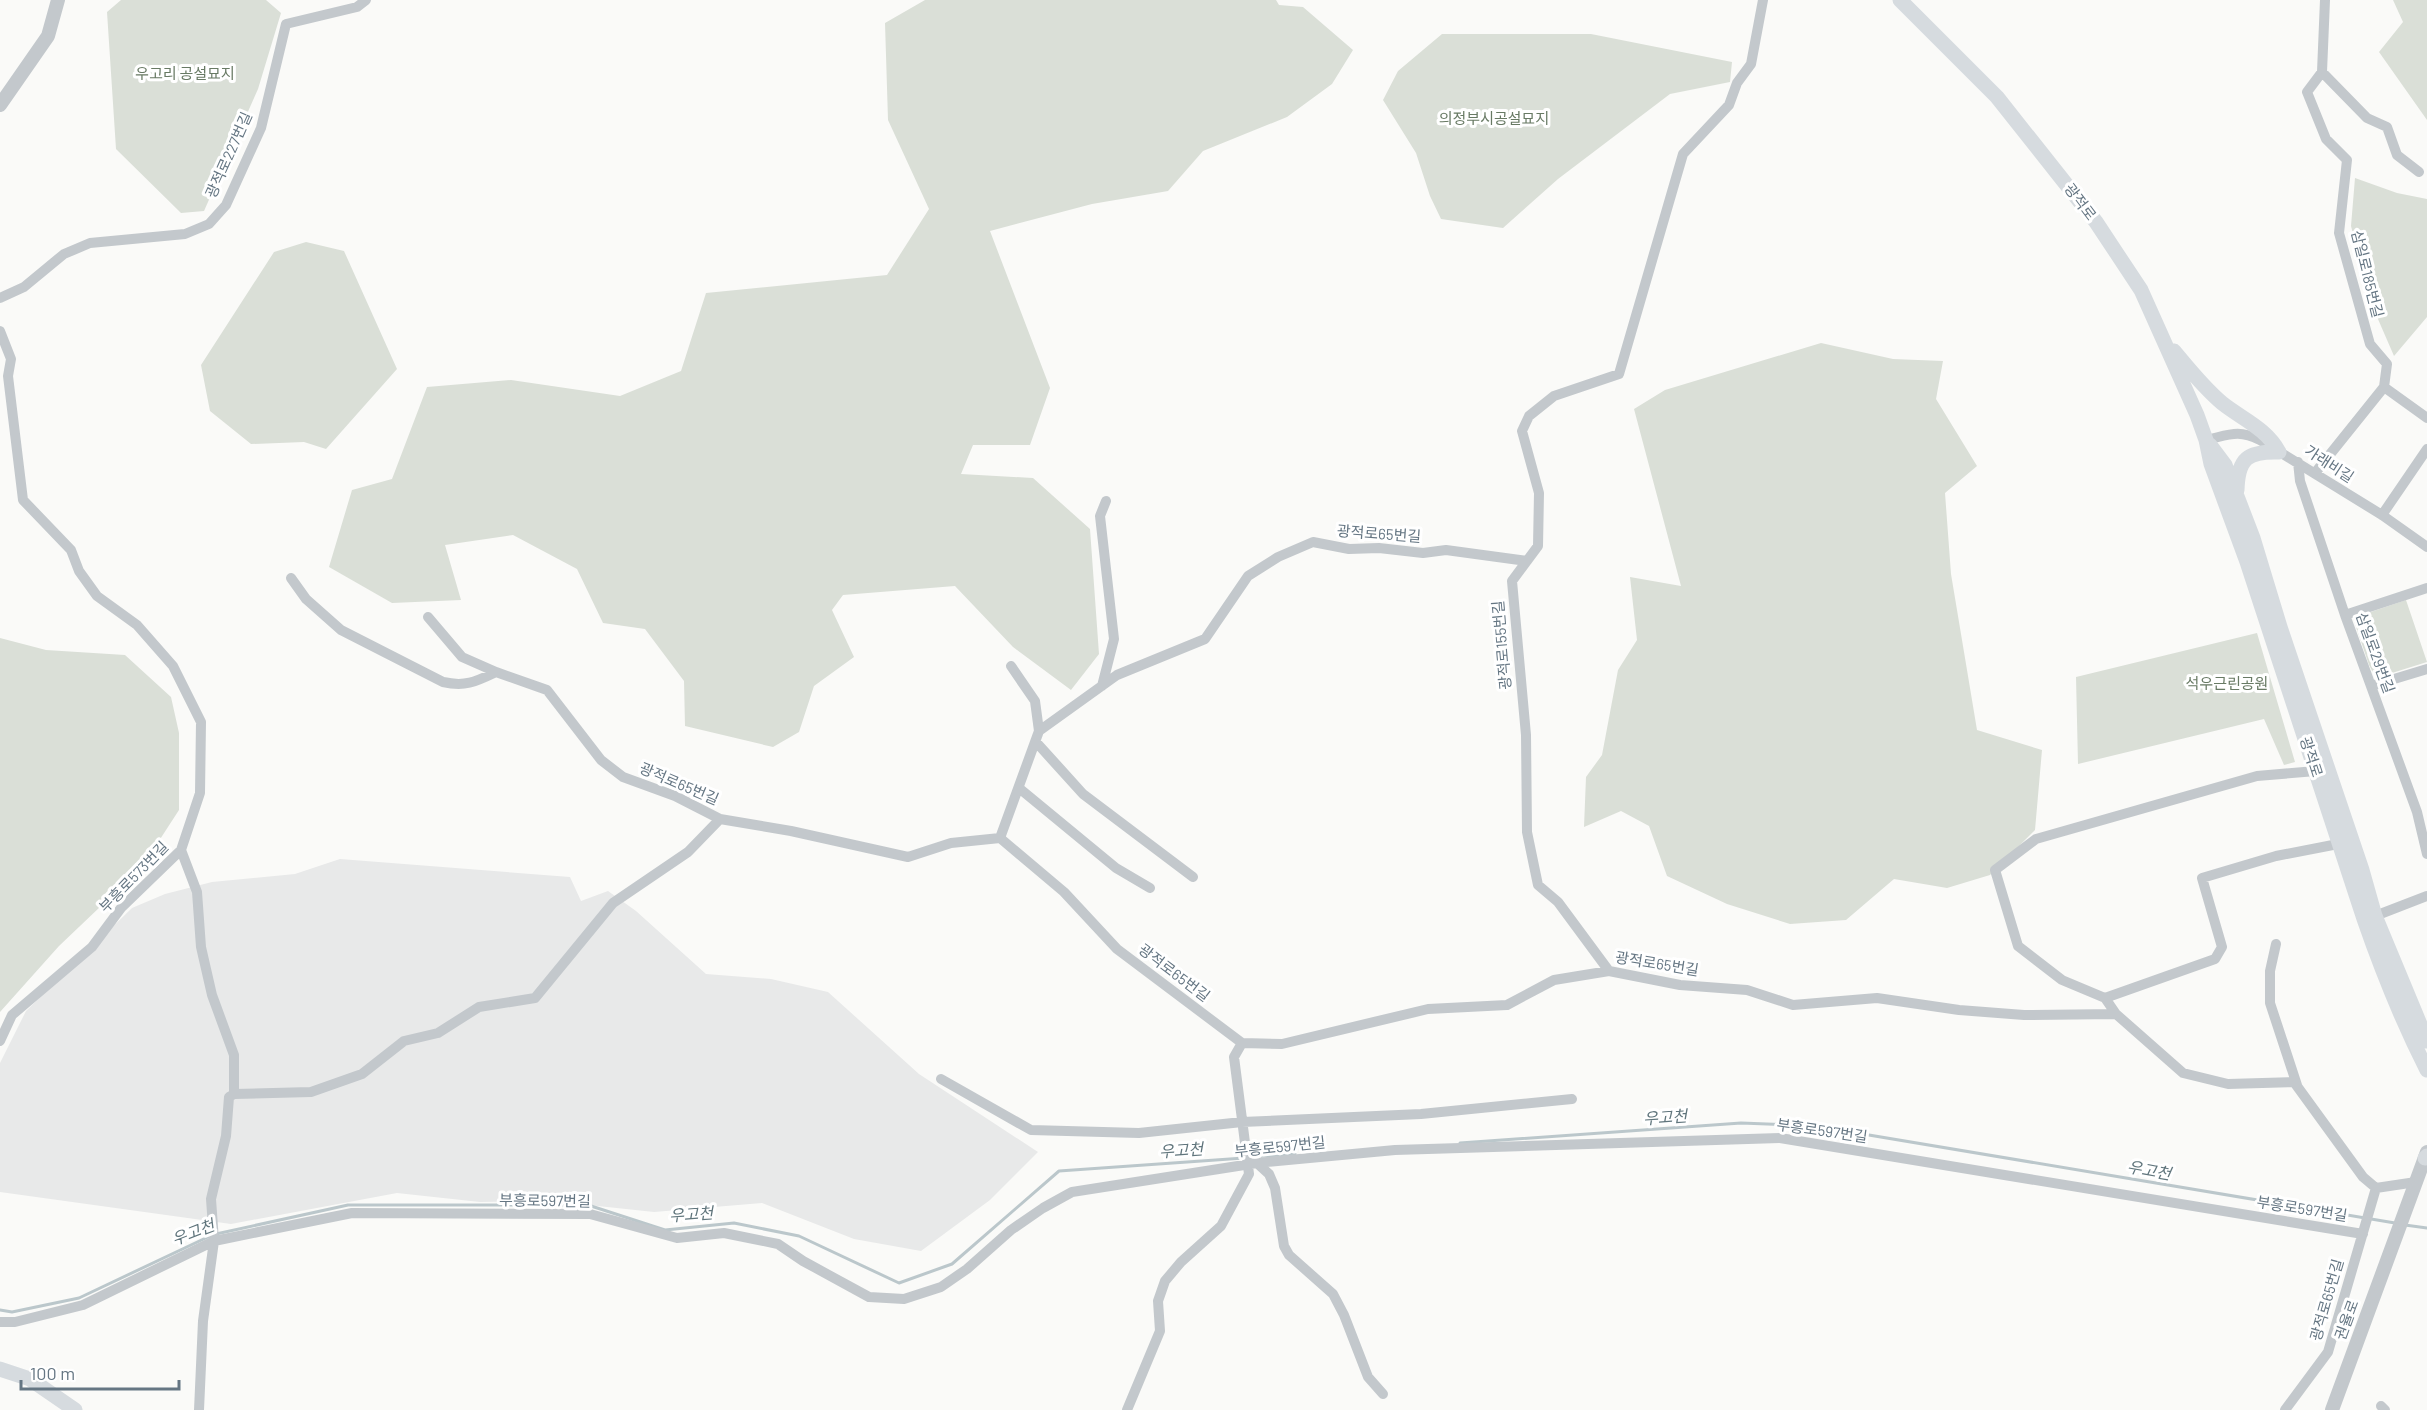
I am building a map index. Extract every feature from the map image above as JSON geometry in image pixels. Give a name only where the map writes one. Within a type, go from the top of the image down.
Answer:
[{"type":"main road","name":"광적로","points":[[1900,0],[1997,97],[2096,222],[2140,290],[2206,440],[2211,464],[2247,562],[2380,967],[2427,1070]]},
{"type":"main road","points":[[2163,338],[2204,386],[2223,404],[2266,434],[2279,452]]},
{"type":"main road","name":"광적로","points":[[2206,440],[2225,465],[2253,538],[2375,916],[2427,1041]]},
{"type":"main road","points":[[2237,496],[2237,473],[2244,460],[2253,453],[2279,452]]},
{"type":"main road","points":[[0,1369],[30,1379],[75,1410]]},
{"type":"street","points":[[0,105],[48,36],[58,0]]},
{"type":"street","name":"광적로227번길","points":[[0,298],[24,287],[64,254],[90,243],[184,234],[209,224],[226,205],[261,128],[286,24],[357,7],[366,0]]},
{"type":"street","name":"광적로155번길","points":[[1609,971],[1558,902],[1538,885],[1527,832],[1526,735],[1512,581],[1538,546],[1539,493],[1522,431],[1529,416],[1554,396],[1619,374],[1683,154],[1729,105],[1737,84],[1751,64],[1762,0]]},
{"type":"street","name":"삼일로185번길","points":[[2325,0],[2322,72],[2307,92],[2326,139],[2347,160],[2339,233],[2370,344],[2387,364],[2384,387]]},
{"type":"street","points":[[2322,72],[2367,118],[2386,127],[2397,155],[2418,172]]},
{"type":"street","name":"부흥로573번길","points":[[0,331],[11,359],[8,376],[24,500],[71,550],[79,571],[97,596],[137,625],[173,666],[201,722],[200,793],[181,850],[121,908],[92,946],[12,1016],[0,1041]]},
{"type":"street","points":[[2315,473],[2384,387],[2427,418]]},
{"type":"street","name":"가래비길","points":[[2206,440],[2230,434],[2246,434],[2298,462],[2382,515],[2427,547]]},
{"type":"street","points":[[2382,515],[2427,449]]},
{"type":"street","name":"삼일로29번길","points":[[2298,462],[2300,481],[2345,615],[2422,811],[2427,854]]},
{"type":"street","points":[[1102,686],[1114,639],[1100,516],[1106,501]]},
{"type":"street","name":"광적로65번길","points":[[1037,736],[1117,675],[1205,639],[1248,576],[1278,557],[1313,542],[1349,549],[1379,548],[1423,553],[1446,550],[1527,561]]},
{"type":"street","points":[[291,578],[306,599],[341,630],[442,682],[459,686],[496,672]]},
{"type":"street","points":[[2345,615],[2427,588]]},
{"type":"street","points":[[428,617],[462,657],[496,672]]},
{"type":"street","points":[[1000,838],[1037,736],[1035,701],[1011,666]]},
{"type":"street","points":[[2371,686],[2427,669]]},
{"type":"street","name":"광적로65번길","points":[[496,672],[547,690],[601,760],[623,777],[675,796],[720,819],[791,831],[908,856],[951,843],[1000,838],[1064,892],[1117,949],[1242,1044],[1282,1044],[1428,1009],[1507,1005],[1554,980],[1609,971],[1680,985],[1747,990],[1793,1005],[1877,998],[1959,1010],[2024,1015],[2116,1014]]},
{"type":"street","points":[[1037,736],[1083,794],[1193,877]]},
{"type":"street","points":[[2316,771],[2257,776],[2036,839],[1995,870],[2018,946],[2062,980],[2105,998],[2116,1014],[2183,1073],[2228,1084],[2294,1082],[2363,1178],[2376,1188],[2416,1182],[2426,1155]]},
{"type":"street","points":[[1019,788],[1116,868],[1150,888]]},
{"type":"street","points":[[199,1410],[202,1322],[214,1241],[211,1199],[226,1136],[229,1098],[234,1094],[311,1092],[362,1074],[405,1041],[438,1033],[479,1007],[535,998],[613,903],[688,852],[720,819]]},
{"type":"street","points":[[2105,998],[2215,959],[2222,947],[2202,878],[2276,856],[2338,844]]},
{"type":"street","points":[[181,850],[197,892],[201,947],[212,994],[234,1055],[234,1094]]},
{"type":"street","points":[[2375,916],[2427,896]]},
{"type":"street","points":[[2276,944],[2270,971],[2270,1003],[2297,1086]]},
{"type":"street","points":[[1127,1410],[1160,1331],[1158,1301],[1165,1281],[1181,1262],[1221,1226],[1249,1174],[1251,1162],[1243,1124],[1234,1057],[1242,1044]]},
{"type":"street","points":[[941,1079],[1031,1130],[1139,1133],[1243,1124],[1421,1114],[1572,1099]]},
{"type":"street","name":"부흥로597번길","points":[[0,1322],[15,1322],[83,1305],[214,1241],[352,1213],[590,1214],[677,1238],[724,1233],[778,1244],[869,1297],[904,1299],[941,1287],[967,1269],[1011,1230],[1072,1192],[1251,1162],[1395,1150],[1780,1138],[2364,1230]]},
{"type":"street","points":[[1251,1162],[1269,1174],[1275,1188],[1284,1246],[1289,1255],[1333,1294],[1344,1314],[1368,1377],[1383,1394]]},
{"type":"street","name":"권율로","points":[[2332,1410],[2416,1182]]},
{"type":"street","name":"광적로65번길","points":[[2285,1410],[2328,1352],[2376,1188]]},
{"type":"shaded area","points":[[340,859],[570,877],[581,901],[608,891],[636,911],[706,974],[771,979],[828,992],[919,1074],[1038,1152],[990,1200],[921,1251],[854,1239],[762,1203],[654,1212],[551,1201],[480,1202],[397,1193],[231,1224],[0,1192],[0,1063],[26,1011],[132,908],[165,894],[212,882],[295,874]]},
{"type":"green space","name":"우고리 공설묘지","points":[[121,0],[266,0],[281,13],[258,89],[204,211],[181,213],[116,149],[107,12]]},
{"type":"green space","points":[[925,0],[1276,0],[1279,5],[1303,7],[1353,50],[1332,84],[1287,117],[1203,151],[1168,191],[1092,204],[990,231],[1050,388],[1030,445],[973,445],[961,474],[1033,478],[1090,529],[1099,654],[1071,690],[1013,647],[955,586],[843,595],[832,610],[854,657],[814,686],[799,732],[773,747],[685,726],[684,681],[645,629],[603,623],[577,569],[513,535],[445,545],[461,600],[392,603],[329,567],[352,490],[392,479],[427,387],[511,380],[620,396],[681,371],[706,293],[887,275],[929,209],[888,120],[885,23]]},
{"type":"green space","points":[[2393,0],[2427,0],[2427,120],[2379,52],[2403,22]]},
{"type":"green space","name":"의정부시공설묘지","points":[[1442,34],[1591,34],[1732,62],[1730,82],[1670,94],[1558,179],[1503,228],[1441,219],[1430,196],[1416,153],[1383,100],[1398,71]]},
{"type":"green space","points":[[2355,178],[2397,193],[2427,199],[2427,317],[2394,356],[2371,303],[2351,226]]},
{"type":"green space","points":[[306,242],[344,251],[397,369],[326,449],[304,442],[251,444],[210,411],[201,365],[274,252]]},
{"type":"green space","points":[[1821,343],[1893,359],[1943,361],[1936,399],[1977,466],[1945,493],[1951,574],[1977,730],[2042,750],[2035,830],[1990,875],[1947,888],[1894,879],[1846,920],[1790,924],[1727,904],[1667,876],[1649,826],[1621,811],[1584,827],[1586,777],[1602,755],[1618,670],[1637,640],[1630,577],[1681,586],[1634,409],[1665,390]]},
{"type":"green space","points":[[2406,600],[2427,662],[2376,678],[2369,665],[2353,618]]},
{"type":"green space","name":"석우근린공원","points":[[2257,633],[2295,762],[2284,765],[2264,719],[2078,764],[2076,677]]},
{"type":"green space","points":[[0,638],[46,650],[125,655],[171,697],[179,733],[179,810],[142,867],[59,946],[0,1012]]},
{"type":"waterway","name":"우고천","points":[[1460,1143],[1741,1123],[1815,1126],[2395,1223]]},
{"type":"waterway","name":"우고천","points":[[1250,1157],[1295,1154]]},
{"type":"waterway","name":"우고천","points":[[216,1234],[348,1205],[588,1205],[665,1230],[734,1223],[799,1236],[899,1283],[952,1264],[1059,1171],[1244,1158]]},
{"type":"waterway","name":"우고천","points":[[2405,1225],[2427,1228]]},
{"type":"waterway","name":"우고천","points":[[0,1310],[12,1312],[79,1298],[210,1236]]}]
